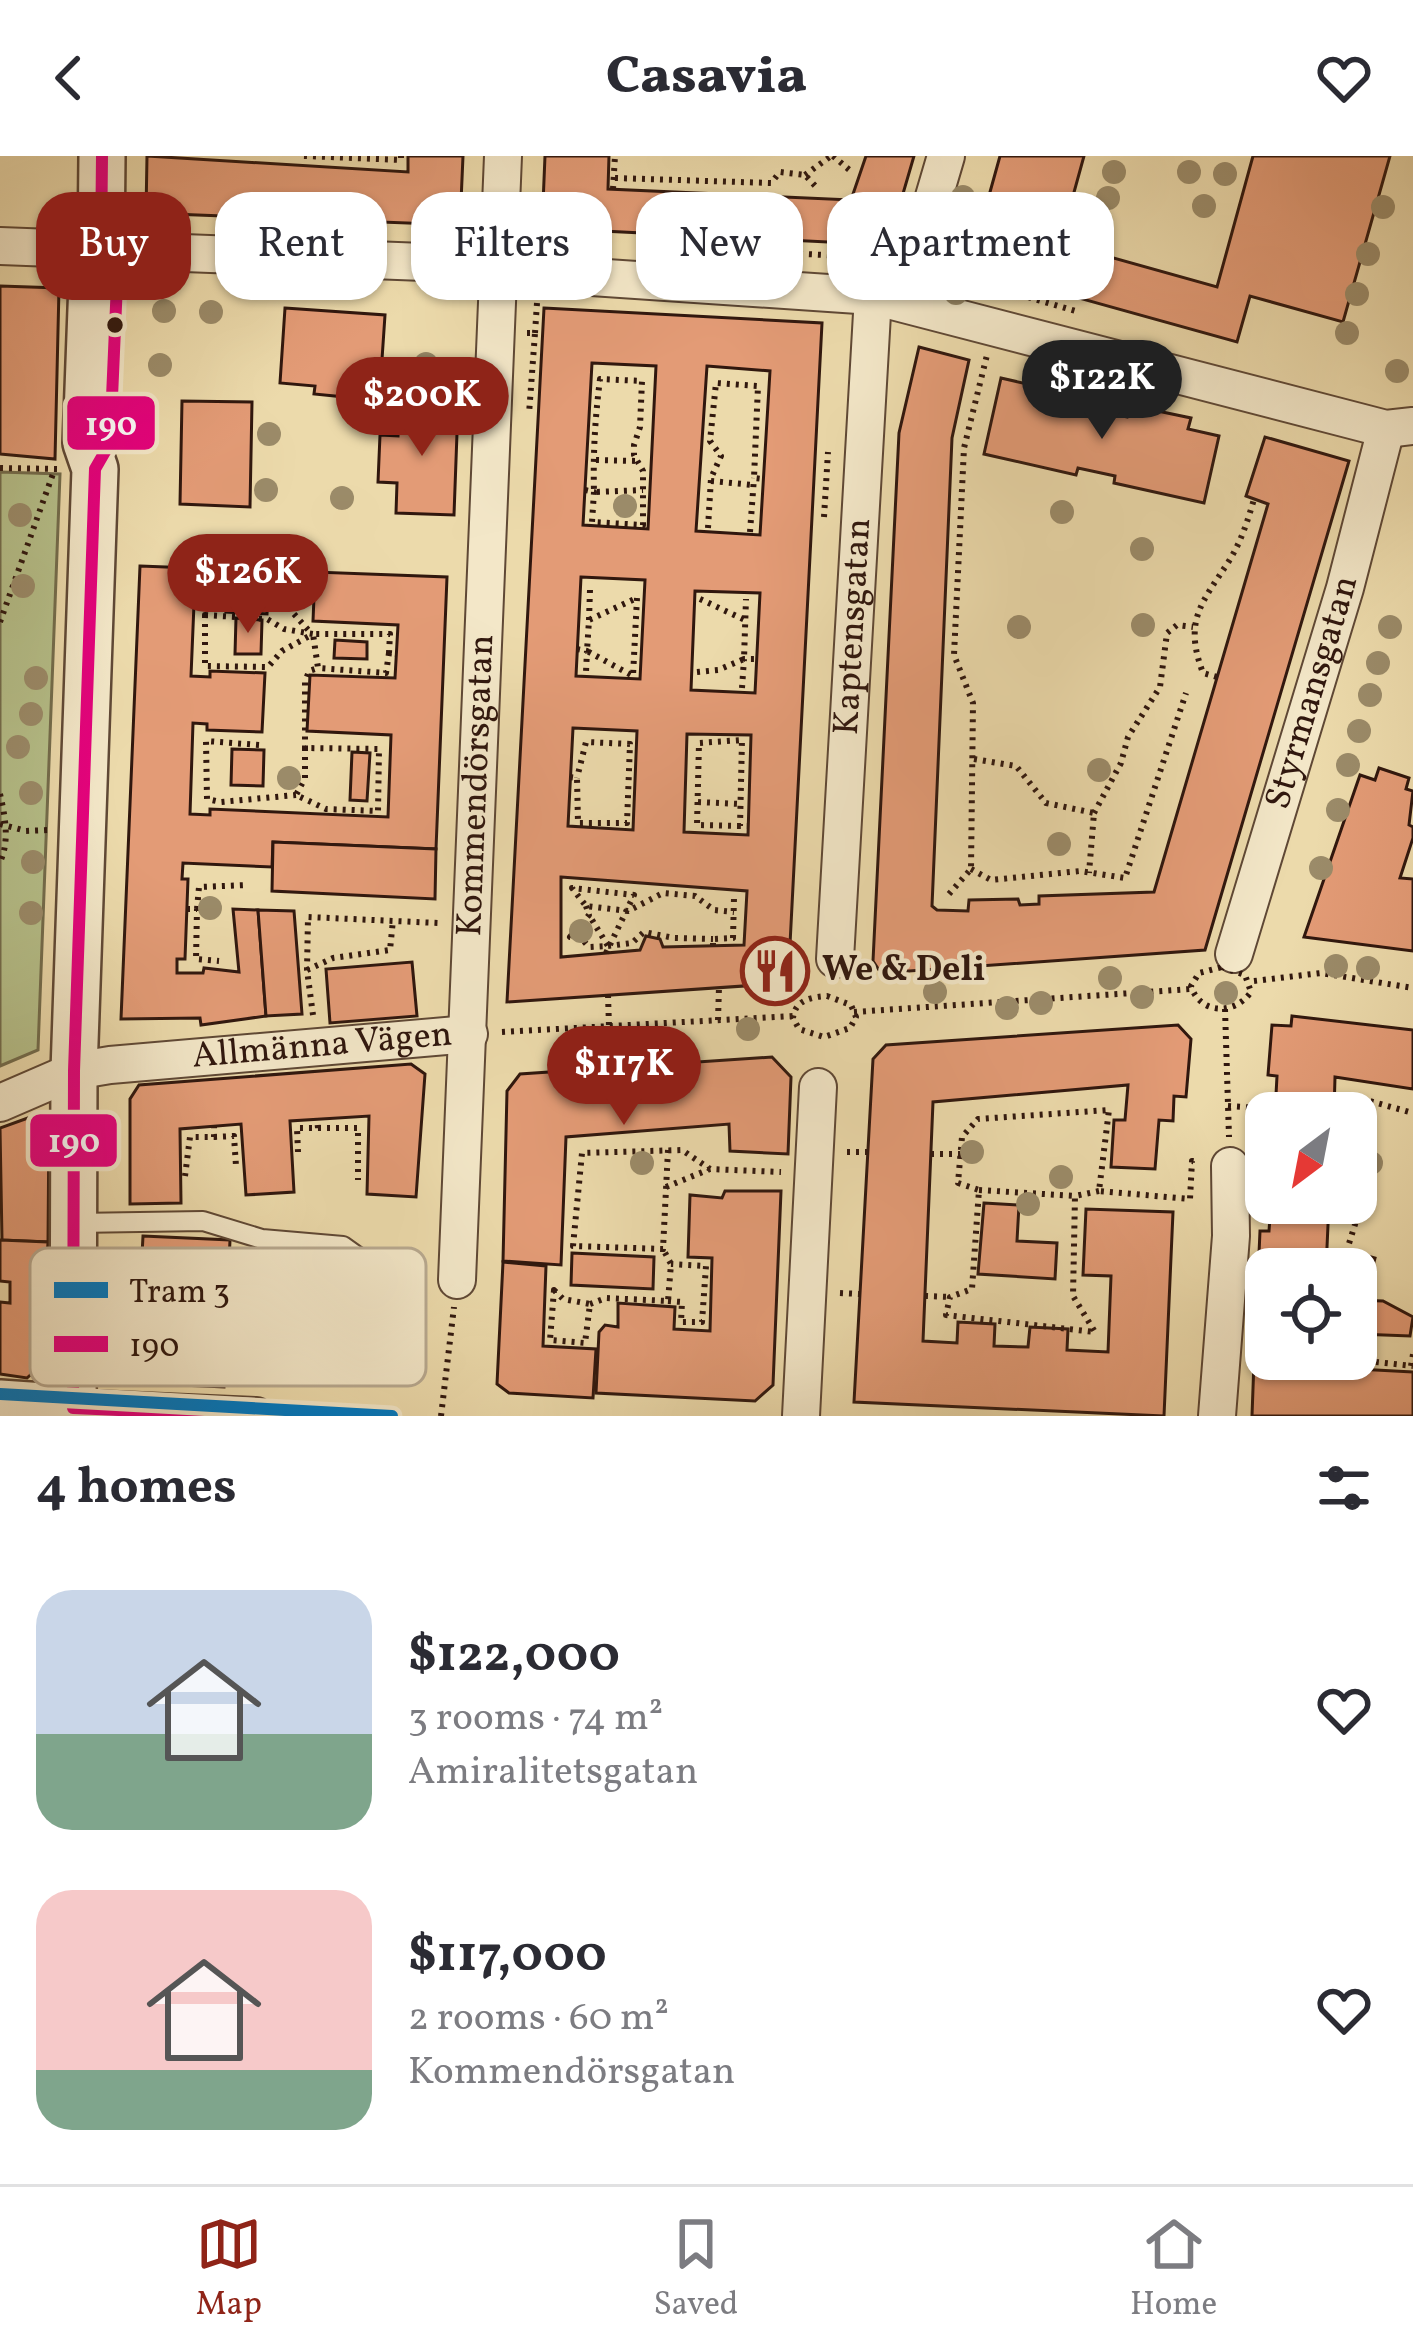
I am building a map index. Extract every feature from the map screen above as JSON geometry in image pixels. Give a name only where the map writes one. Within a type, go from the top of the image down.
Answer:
[{"type":"street","points":[[102,156],[102,192]]},
{"type":"street","name":"Kommendörsgatan","points":[[501,192],[502,156]]},
{"type":"street","name":"Kaptensgatan","points":[[931,192],[946,156]]},
{"type":"street","points":[[0,246],[36,247]]},
{"type":"street","points":[[191,253],[411,262]]},
{"type":"street","points":[[612,279],[827,295]]},
{"type":"street","points":[[76,1248],[72,468],[110,442],[116,300]]},
{"type":"street","name":"Kommendörsgatan","points":[[457,1280],[497,300]]},
{"type":"street","name":"Kaptensgatan","points":[[835,959],[888,300]]},
{"type":"street","points":[[892,300],[1400,427]]},
{"type":"street","name":"Styrmansgatan","points":[[1242,968],[1345,588],[1400,427]]},
{"type":"street","name":"Allmänna Vägen","points":[[0,1103],[74,1071],[469,1034]]},
{"type":"street","points":[[801,1416],[818,1087]]},
{"type":"street","points":[[1217,1416],[1231,1235],[1230,1166]]},
{"type":"street","points":[[0,1403],[73,1412],[256,1416]]},
{"type":"lane","points":[[76,1223],[203,1221],[262,1239],[346,1248]]},
{"type":"path","points":[[304,156],[401,160],[401,156]]},
{"type":"path","points":[[613,189],[615,156]]},
{"type":"path","points":[[805,175],[831,156],[853,173]]},
{"type":"path","points":[[388,159],[388,171]]},
{"type":"path","points":[[615,178],[771,183],[780,172],[805,175],[819,190]]},
{"type":"path","points":[[535,333],[537,303],[559,305],[560,300]]},
{"type":"path","points":[[949,894],[971,869],[973,704],[954,655],[964,448],[988,354]]},
{"type":"path","points":[[600,380],[642,381],[640,427],[634,446],[638,461],[644,471],[643,525],[592,522],[590,492],[596,460],[591,446],[600,380]]},
{"type":"path","points":[[708,528],[711,481],[721,456],[710,441],[716,383],[758,386],[757,481],[750,532]]},
{"type":"path","points":[[823,529],[829,438]]},
{"type":"path","points":[[596,460],[638,461]]},
{"type":"path","points":[[0,468],[72,468],[0,622]]},
{"type":"path","points":[[711,481],[757,481]]},
{"type":"path","points":[[814,483],[825,484]]},
{"type":"path","points":[[590,492],[644,490]]},
{"type":"path","points":[[1217,677],[1203,673],[1193,627],[1204,596],[1232,557],[1254,499]]},
{"type":"path","points":[[586,672],[582,650],[590,590]]},
{"type":"path","points":[[276,594],[313,634],[318,668]]},
{"type":"path","points":[[582,650],[633,676],[637,598],[589,620]]},
{"type":"path","points":[[700,599],[746,620]]},
{"type":"path","points":[[742,688],[746,599]]},
{"type":"path","points":[[296,795],[304,778],[309,670],[386,673],[393,654],[390,634],[313,634],[284,629],[267,619],[206,615],[205,667],[268,667],[282,651],[313,634]]},
{"type":"path","points":[[1089,873],[1094,813],[1120,764],[1128,737],[1160,687],[1167,634],[1177,625],[1193,627]]},
{"type":"path","points":[[942,654],[954,655]]},
{"type":"path","points":[[698,672],[718,670],[744,658],[757,659]]},
{"type":"path","points":[[192,663],[205,663]]},
{"type":"path","points":[[971,869],[991,880],[1089,873],[1125,878],[1186,693]]},
{"type":"path","points":[[742,740],[740,804],[744,826],[698,824],[699,743],[742,740]]},
{"type":"path","points":[[259,745],[206,741],[207,799],[221,802],[296,795],[326,809],[378,811],[379,748],[305,748]]},
{"type":"path","points":[[586,742],[629,744],[627,823],[578,823],[574,778],[586,742]]},
{"type":"path","points":[[972,759],[1016,766],[1046,803],[1094,813]]},
{"type":"path","points":[[191,764],[206,766]]},
{"type":"path","points":[[379,776],[389,776]]},
{"type":"path","points":[[0,794],[5,852],[0,862]]},
{"type":"path","points":[[698,802],[740,804]]},
{"type":"path","points":[[3,825],[26,831],[56,829]]},
{"type":"path","points":[[219,961],[196,959],[199,887],[246,885]]},
{"type":"path","points":[[572,888],[634,895],[607,950],[587,911],[572,888]]},
{"type":"path","points":[[587,911],[628,911],[662,893],[695,896],[714,910],[734,912]]},
{"type":"path","points":[[587,911],[571,937],[589,946],[607,950],[632,943],[644,932],[713,942],[734,938],[734,898]]},
{"type":"path","points":[[314,1029],[307,970],[308,917],[438,923],[440,900]]},
{"type":"path","points":[[187,909],[197,909]]},
{"type":"path","points":[[307,970],[333,958],[390,950],[393,920]]},
{"type":"path","name":"Allmänna Vägen","points":[[854,1012],[1191,989],[1199,974],[1222,967],[1321,974],[1413,988]]},
{"type":"path","points":[[1191,989],[1202,1004],[1226,1009],[1247,999],[1242,968]]},
{"type":"path","points":[[718,1020],[719,988]]},
{"type":"path","points":[[608,995],[609,1026]]},
{"type":"path","name":"Allmänna Vägen","points":[[793,1016],[801,1002],[817,996],[845,1000],[854,1012]]},
{"type":"path","points":[[1099,1191],[1109,1111],[978,1119],[962,1137],[958,1183],[979,1190],[1075,1196],[1099,1191],[1190,1199],[1192,1161],[1230,1166],[1226,1009]]},
{"type":"path","name":"Allmänna Vägen","points":[[793,1016],[799,1029],[824,1037],[850,1028],[854,1012]]},
{"type":"path","name":"Allmänna Vägen","points":[[469,1034],[793,1016]]},
{"type":"path","points":[[1377,1103],[1413,1113]]},
{"type":"path","points":[[1228,1106],[1245,1107]]},
{"type":"path","points":[[298,1152],[297,1128],[318,1124],[358,1128],[358,1180]]},
{"type":"path","points":[[214,1126],[214,1137]]},
{"type":"path","points":[[185,1176],[190,1137],[234,1136],[236,1166]]},
{"type":"path","points":[[668,1150],[663,1249],[671,1264],[668,1301]]},
{"type":"path","points":[[573,1246],[582,1153],[682,1150],[710,1169]]},
{"type":"path","points":[[931,1154],[961,1154]]},
{"type":"path","points":[[666,1187],[710,1169],[814,1175]]},
{"type":"path","points":[[925,1296],[950,1297],[972,1289],[979,1190]]},
{"type":"path","points":[[950,1297],[946,1315],[1095,1331],[1073,1296],[1075,1196]]},
{"type":"path","points":[[562,1245],[663,1249]]},
{"type":"path","points":[[590,1304],[585,1342],[550,1340],[554,1291],[562,1299],[590,1304],[606,1298],[682,1302],[681,1322],[702,1322],[706,1266],[671,1264]]},
{"type":"path","points":[[441,1416],[457,1280]]},
{"type":"path","points":[[1377,1362],[1412,1366],[1413,1354]]},
{"type":"green space","points":[[0,472],[60,474],[38,1050],[0,1066]]},
{"type":"building","points":[[147,156],[408,172],[408,156],[463,156],[461,192],[411,192],[411,223],[387,222],[387,192],[215,192],[215,216],[191,215],[191,192],[146,192]]},
{"type":"building","points":[[545,156],[609,156],[608,189],[674,192],[636,192],[636,233],[612,231],[612,192],[544,192]]},
{"type":"building","points":[[866,156],[914,156],[903,192],[854,192]]},
{"type":"building","points":[[1000,156],[1084,156],[1074,192],[990,192]]},
{"type":"building","points":[[1253,156],[1390,156],[1343,322],[1250,296],[1237,342],[1086,300],[1114,300],[1114,258],[1217,287]]},
{"type":"building","points":[[803,198],[827,199],[827,242],[803,241]]},
{"type":"building","points":[[0,286],[36,287],[36,300],[59,300],[55,459],[0,454]]},
{"type":"building","points":[[285,308],[385,315],[380,389],[345,387],[345,397],[314,394],[315,386],[280,383]]},
{"type":"building","points":[[544,308],[822,323],[788,983],[507,1002]],"holes":[[[592,363],[656,366],[648,529],[583,525]],[[707,366],[770,371],[760,535],[696,531]],[[581,577],[645,580],[640,679],[576,676]],[[695,591],[760,593],[755,693],[691,690]],[[573,728],[637,731],[633,830],[568,826]],[[687,734],[751,735],[748,835],[684,832]],[[561,877],[747,891],[744,945],[663,947],[660,939],[646,936],[640,950],[561,957]]]},
{"type":"building","points":[[919,347],[969,360],[952,438],[932,906],[937,910],[968,911],[969,900],[1018,899],[1020,905],[1039,904],[1039,896],[1154,892],[1268,504],[1246,496],[1265,437],[1349,461],[1205,950],[881,973],[873,961],[899,433]]},
{"type":"building","points":[[1001,378],[1062,392],[1060,402],[1127,417],[1129,405],[1191,418],[1188,429],[1219,436],[1204,503],[1114,483],[1115,476],[1078,468],[1076,475],[984,454]]},
{"type":"building","points":[[182,401],[252,402],[250,507],[180,504]]},
{"type":"building","points":[[399,404],[458,406],[454,515],[396,513],[397,483],[378,482],[380,435],[398,436]]},
{"type":"building","points":[[140,566],[269,571],[267,614],[194,604],[191,676],[210,677],[210,671],[265,673],[262,732],[207,730],[207,724],[193,723],[190,814],[210,815],[210,809],[388,817],[391,735],[307,731],[310,675],[395,678],[398,625],[313,621],[315,572],[447,577],[436,849],[273,842],[272,867],[183,863],[182,879],[188,879],[185,959],[177,959],[177,973],[203,973],[204,968],[239,972],[233,909],[258,910],[266,1016],[201,1025],[200,1018],[121,1019]]},
{"type":"building","points":[[236,618],[262,620],[261,654],[235,654]]},
{"type":"building","points":[[335,640],[367,642],[367,659],[334,658]]},
{"type":"building","points":[[232,749],[264,750],[263,786],[231,785]]},
{"type":"building","points":[[352,752],[370,753],[367,801],[350,800]]},
{"type":"building","points":[[1379,768],[1409,778],[1406,789],[1413,791],[1409,825],[1413,838],[1400,878],[1413,879],[1413,951],[1304,937],[1360,775],[1375,780]]},
{"type":"building","points":[[273,842],[436,849],[435,899],[272,891]]},
{"type":"building","points":[[258,910],[294,911],[302,1014],[266,1016]]},
{"type":"building","points":[[412,962],[417,1016],[330,1023],[326,969]]},
{"type":"building","points":[[1292,1016],[1413,1030],[1413,1089],[1335,1077],[1335,1092],[1276,1092],[1277,1076],[1268,1075],[1272,1025],[1291,1026]]},
{"type":"building","points":[[1178,1025],[1191,1039],[1186,1097],[1174,1096],[1173,1121],[1159,1120],[1155,1169],[1111,1167],[1114,1120],[1125,1120],[1128,1085],[933,1102],[923,1341],[957,1343],[958,1322],[995,1324],[994,1346],[1028,1347],[1030,1327],[1068,1329],[1067,1350],[1108,1352],[1111,1276],[1083,1275],[1086,1209],[1173,1212],[1164,1416],[854,1402],[873,1059],[886,1045]]},
{"type":"building","points":[[772,1057],[791,1077],[788,1154],[730,1151],[729,1124],[566,1137],[561,1265],[503,1261],[507,1091],[520,1074]]},
{"type":"building","points":[[411,1064],[425,1074],[416,1197],[367,1194],[369,1116],[290,1121],[294,1192],[246,1195],[241,1124],[180,1129],[181,1203],[130,1204],[130,1099],[139,1085]]},
{"type":"building","points":[[39,1114],[49,1119],[48,1242],[2,1240],[0,1128]]},
{"type":"building","points":[[725,1191],[781,1191],[773,1385],[755,1401],[596,1393],[599,1332],[605,1325],[618,1327],[618,1303],[675,1307],[674,1329],[710,1331],[712,1258],[688,1257],[690,1195],[722,1198]]},
{"type":"building","points":[[984,1203],[1019,1205],[1017,1241],[1057,1243],[1055,1279],[978,1274]]},
{"type":"building","points":[[1270,1224],[1328,1224],[1327,1248],[1259,1248],[1260,1231],[1269,1231]]},
{"type":"building","points":[[143,1236],[230,1240],[230,1248],[142,1248]]},
{"type":"building","points":[[0,1240],[48,1242],[48,1248],[30,1248],[27,1378],[0,1374],[0,1302],[10,1303],[10,1282],[0,1281]]},
{"type":"building","points":[[572,1253],[654,1257],[653,1289],[571,1285]]},
{"type":"building","points":[[503,1262],[546,1266],[543,1346],[596,1349],[593,1398],[509,1393],[497,1384]]},
{"type":"building","points":[[1377,1301],[1413,1317],[1410,1336],[1377,1335]]},
{"type":"building","points":[[1377,1370],[1413,1372],[1413,1416],[1252,1416],[1253,1380],[1377,1380]]},
{"type":"tram line","name":"3","points":[[0,1394],[392,1416]]},
{"type":"transit line","name":"190","points":[[73,1248],[74,1071],[95,469],[110,443],[117,283],[101,251],[102,156]]},
{"type":"transit line","name":"190","points":[[73,1386],[73,1408],[256,1416]]},
{"type":"place","name":"We & Deli","points":[[775,971]]}]
